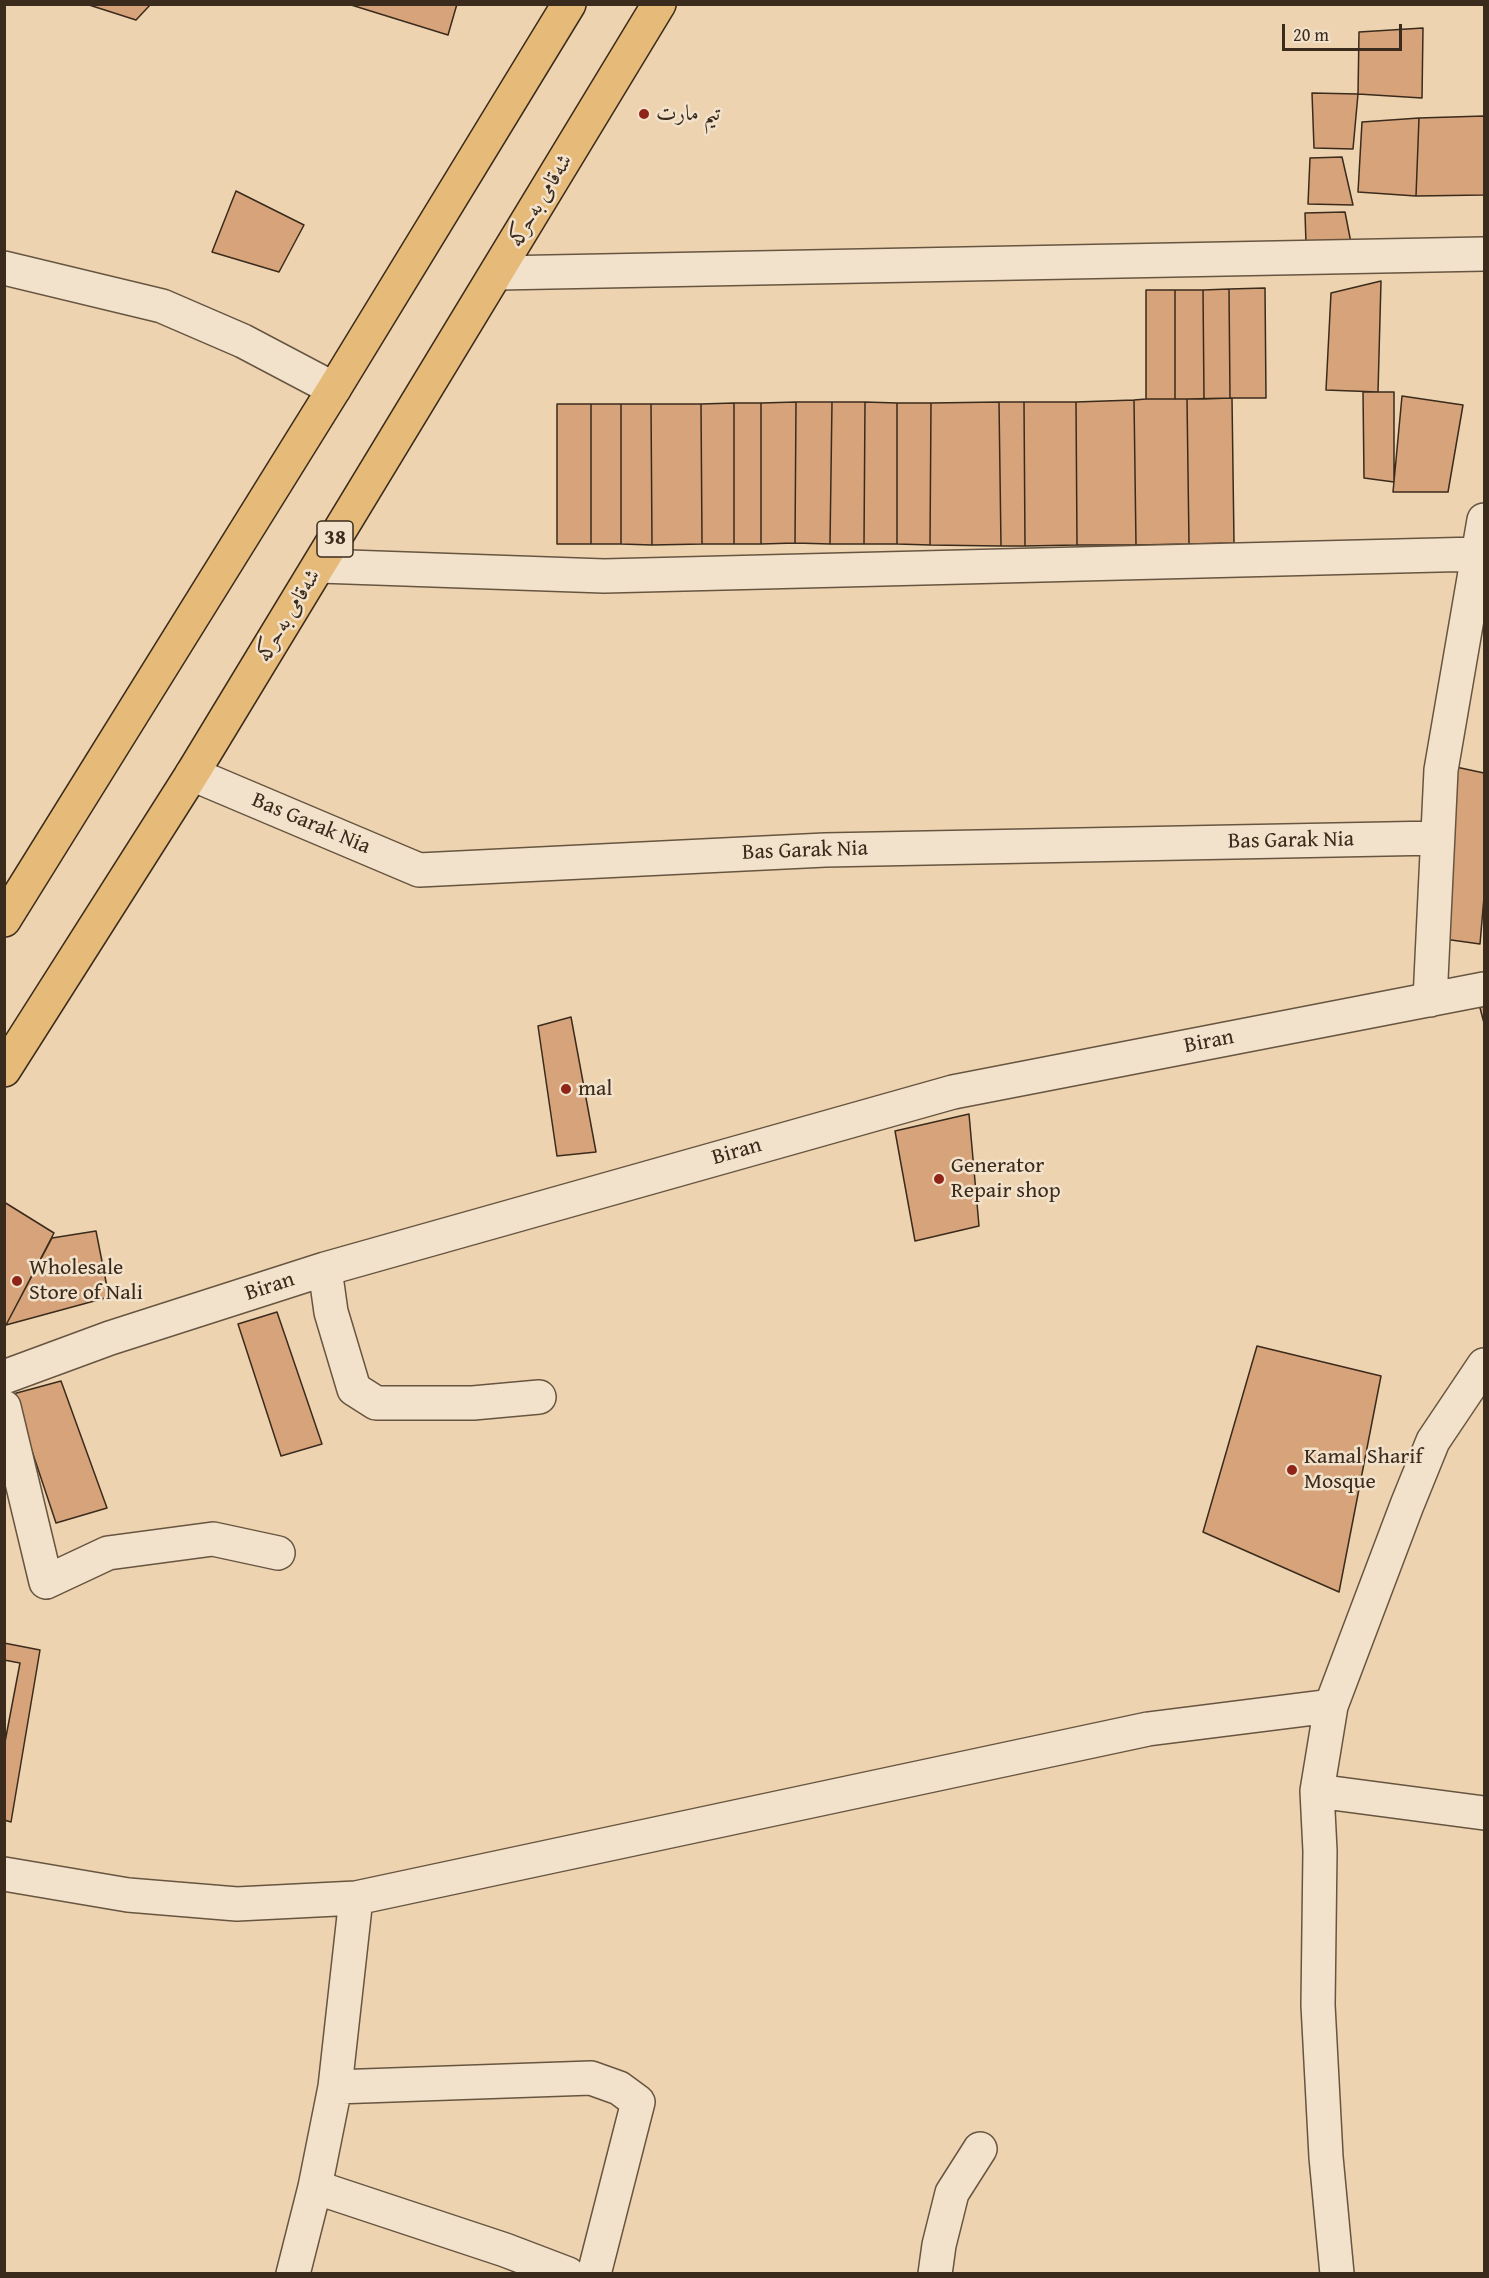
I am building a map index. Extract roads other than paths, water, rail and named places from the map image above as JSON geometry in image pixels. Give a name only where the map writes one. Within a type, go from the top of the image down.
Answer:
[{"type":"main road","points":[[4,920],[334,389],[569,4]]},
{"type":"main road","name":"شەقامی بەحرکە","points":[[4,1070],[192,774],[320,566],[659,4]]},
{"type":"street","points":[[498,273],[1485,254]]},
{"type":"street","points":[[4,268],[162,306],[243,341],[334,389]]},
{"type":"street","points":[[1430,1000],[1441,770],[1485,520]]},
{"type":"street","points":[[320,566],[604,576],[1478,554]]},
{"type":"street","name":"Bas Garak Nia","points":[[192,774],[419,870],[825,850],[1437,838]]},
{"type":"street","name":"Biran","points":[[4,1377],[110,1338],[326,1269],[953,1092],[1485,989]]},
{"type":"street","points":[[326,1269],[331,1312],[354,1389],[376,1403],[473,1403],[538,1397]]},
{"type":"street","points":[[1337,2274],[1326,2157],[1318,2005],[1320,1851],[1317,1791],[1331,1706],[1359,1628],[1433,1441],[1482,1373]]},
{"type":"street","points":[[4,1407],[46,1582],[108,1553],[213,1539],[278,1553]]},
{"type":"street","points":[[4,1874],[128,1895],[237,1904],[356,1898],[1148,1729],[1331,1706]]},
{"type":"street","points":[[1317,1791],[1485,1813]]},
{"type":"street","points":[[293,2274],[315,2187],[335,2087],[356,1898]]},
{"type":"street","points":[[335,2087],[591,2078],[620,2088],[638,2102],[594,2274]]},
{"type":"street","points":[[935,2274],[939,2245],[952,2193],[980,2149]]},
{"type":"street","points":[[315,2187],[505,2250],[568,2274]]},
{"type":"place","name":"تيم مارت","points":[[644,114]]},
{"type":"place","name":"mal","points":[[566,1089]]},
{"type":"place","name":"Generator Repair shop","points":[[939,1179]]},
{"type":"place","name":"Wholesale Store of Nali","points":[[17,1281]]},
{"type":"place","name":"Kamal Sharif Mosque","points":[[1292,1470]]}]
